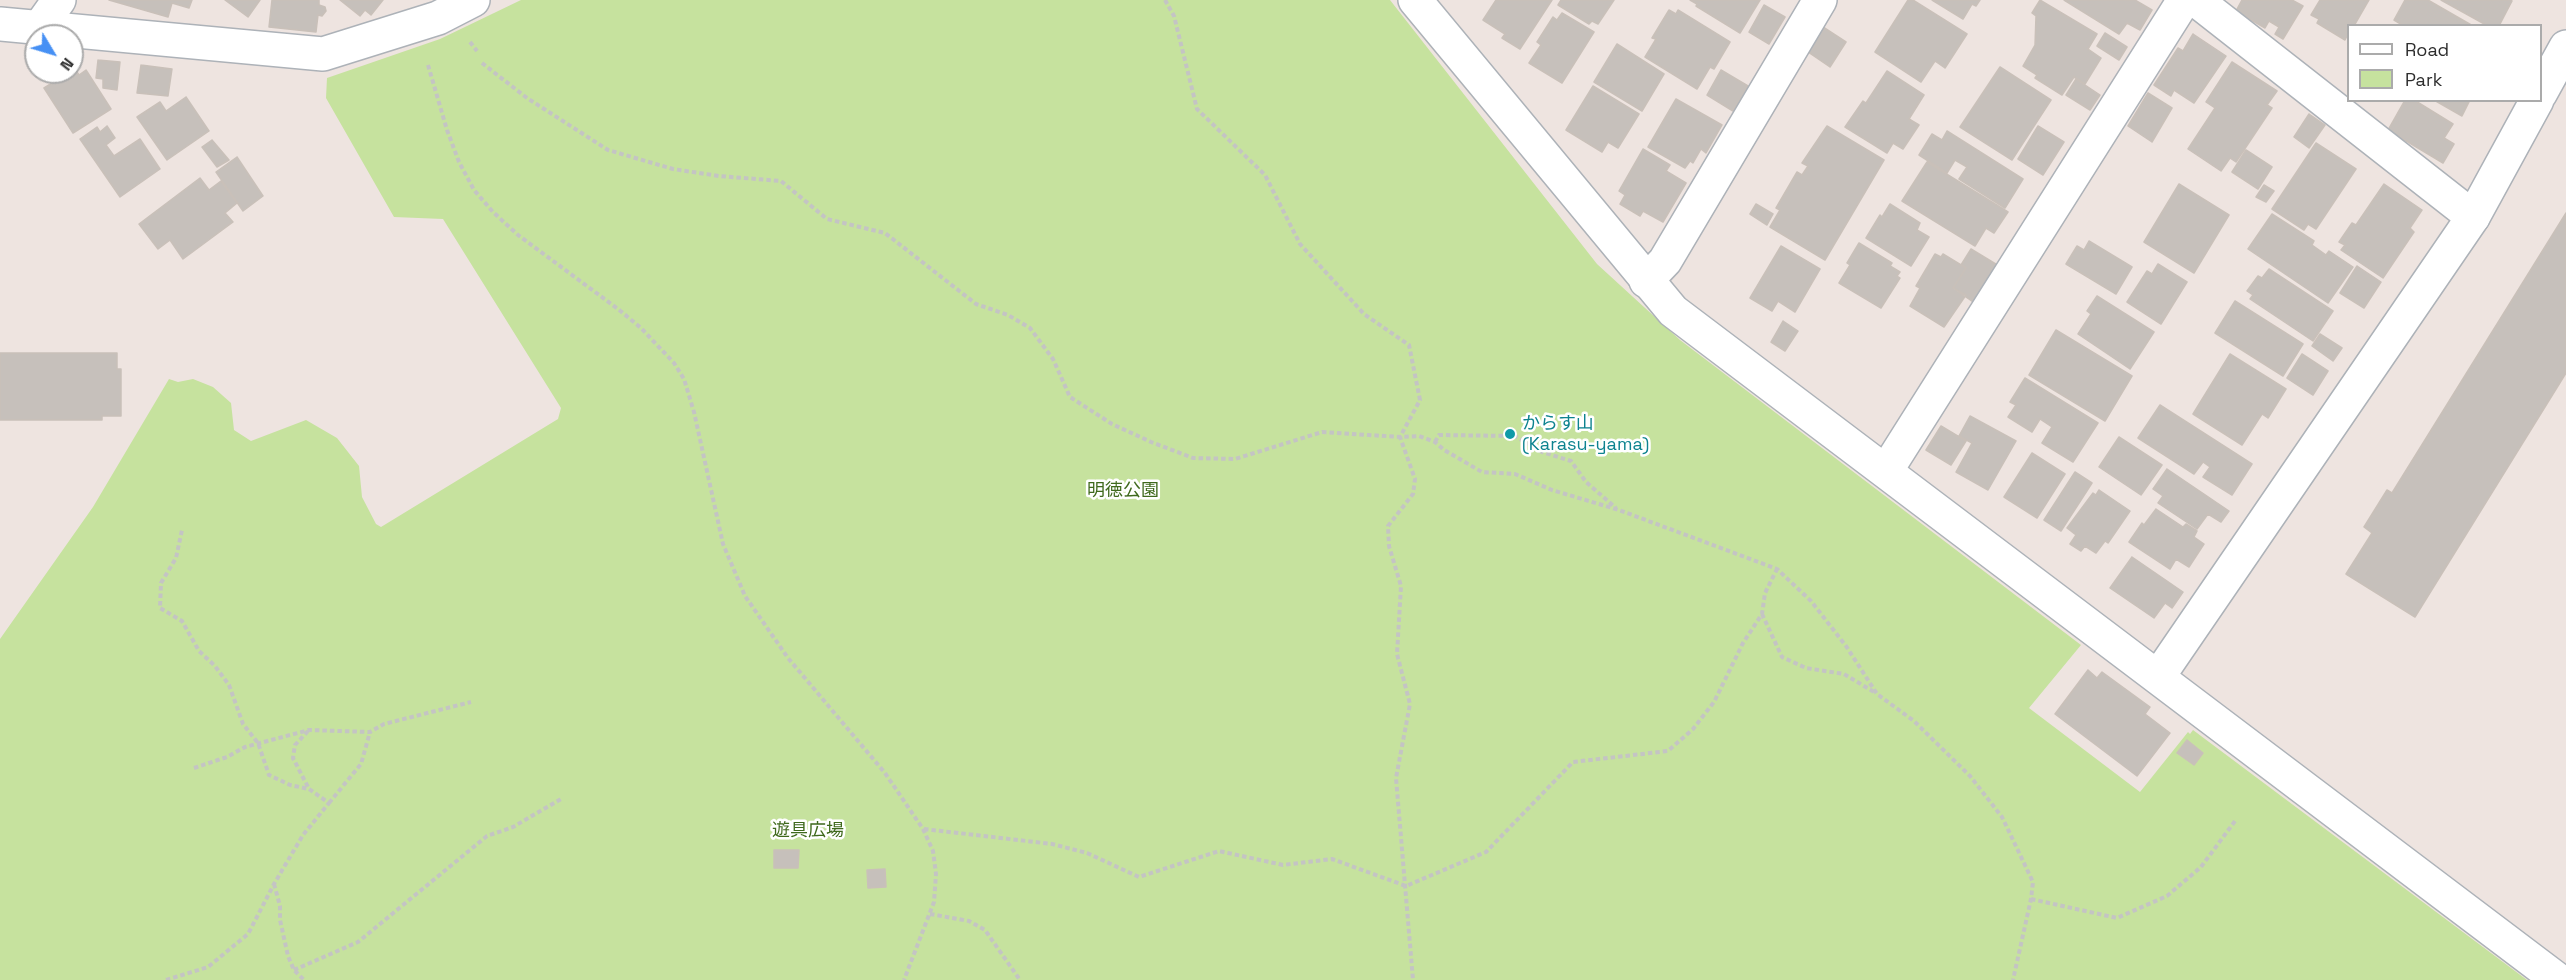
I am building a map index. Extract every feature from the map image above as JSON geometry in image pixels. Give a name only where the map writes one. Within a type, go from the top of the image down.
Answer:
[{"type":"street","points":[[42,24],[60,0]]},
{"type":"street","points":[[84,32],[323,54],[438,18],[473,0]]},
{"type":"street","points":[[1415,0],[1672,311],[2558,980]]},
{"type":"street","points":[[1646,281],[1665,261],[1820,0]]},
{"type":"street","points":[[1886,471],[2184,0]]},
{"type":"street","points":[[2196,0],[2473,217]]},
{"type":"street","points":[[0,24],[24,26]]},
{"type":"street","points":[[2542,92],[2566,47]]},
{"type":"street","points":[[2158,677],[2473,217],[2536,102]]},
{"type":"path","points":[[1165,0],[1174,16],[1197,109],[1264,175],[1300,244],[1364,314],[1409,345],[1420,400],[1400,437],[1416,479],[1413,494],[1388,526],[1389,546],[1401,586],[1397,654],[1410,704],[1396,778],[1413,980]]},
{"type":"path","points":[[482,63],[527,98],[608,150],[673,169],[719,176],[781,181],[827,219],[885,233],[976,304],[1008,315],[1030,328],[1053,359],[1070,397],[1112,424],[1151,442],[1193,458],[1235,459],[1322,432],[1419,436],[1435,442],[1444,450],[1482,472],[1515,474],[1552,490],[1618,510],[1777,569],[1811,601],[1846,646],[1877,694]]},
{"type":"path","points":[[428,65],[447,130],[459,162],[474,190],[518,235],[618,309],[641,328],[675,363],[684,379],[694,412],[723,544],[745,596],[788,658],[885,773],[923,829],[933,851],[936,874],[934,902],[904,980]]},
{"type":"path","points":[[1435,442],[1439,435],[1515,436],[1542,452],[1571,461],[1586,482],[1618,510]]},
{"type":"path","points":[[182,530],[176,558],[160,583],[160,608],[182,621],[199,651],[229,685],[243,724],[258,743],[269,775],[290,785],[309,789],[328,803]]},
{"type":"path","points":[[923,829],[1052,844],[1087,853],[1139,877],[1219,851],[1283,865],[1332,859],[1406,886],[1486,852],[1573,762],[1668,751],[1693,729],[1714,702],[1743,643],[1762,614],[1765,593],[1777,569]]},
{"type":"path","points":[[1762,614],[1782,657],[1806,668],[1844,674],[1877,694],[1922,729],[1970,776],[2002,817],[2033,882],[2013,980]]},
{"type":"path","points":[[194,768],[227,757],[245,747],[309,730],[370,732],[384,724],[471,702]]},
{"type":"path","points":[[309,730],[295,745],[293,758],[309,789]]},
{"type":"path","points":[[166,980],[208,967],[248,934],[303,835],[361,764],[370,732]]},
{"type":"path","points":[[294,970],[358,942],[487,836],[513,827],[561,799]]},
{"type":"path","points":[[2031,899],[2117,918],[2167,896],[2201,867],[2235,821]]},
{"type":"path","points":[[274,884],[288,956],[294,970],[304,980]]},
{"type":"path","points":[[930,914],[969,921],[985,930],[1020,980]]},
{"type":"green space","name":"明徳公園","points":[[521,0],[1390,0],[1597,264],[1680,340],[2081,645],[2029,708],[2140,792],[2188,732],[2190,734],[2193,730],[2527,980],[0,980],[0,639],[93,507],[169,379],[178,382],[193,379],[213,387],[231,403],[234,430],[251,441],[306,420],[337,438],[359,466],[362,497],[376,524],[381,527],[558,419],[561,408],[443,219],[394,217],[326,98],[327,78],[440,39]]},
{"type":"building","points":[[109,0],[192,0],[189,8],[172,3],[168,17]]},
{"type":"building","points":[[225,0],[260,0],[248,17]]},
{"type":"building","points":[[272,0],[319,0],[319,5],[325,7],[326,11],[322,16],[318,15],[316,32],[269,27]]},
{"type":"building","points":[[340,0],[383,0],[371,15],[365,10],[360,16]]},
{"type":"building","points":[[1496,0],[1552,0],[1520,49],[1502,38],[1505,34],[1483,20]]},
{"type":"building","points":[[1561,0],[1614,0],[1598,24],[1592,21],[1589,24],[1558,5]]},
{"type":"building","points":[[1690,0],[1760,0],[1740,33]]},
{"type":"building","points":[[1908,0],[1913,0],[1967,34],[1945,68],[1935,61],[1921,82],[1875,52]]},
{"type":"building","points":[[1932,0],[1980,0],[1976,6],[1972,4],[1963,19]]},
{"type":"building","points":[[2040,0],[2097,34],[2088,49],[2101,58],[2085,84],[2074,77],[2062,95],[2035,78],[2037,75],[2023,66],[2035,45],[2036,16],[2032,13]]},
{"type":"building","points":[[2064,0],[2135,0],[2152,10],[2140,30],[2127,23],[2119,34]]},
{"type":"building","points":[[2242,0],[2292,0],[2303,6],[2283,39],[2275,34],[2279,27],[2269,21],[2265,28],[2236,11]]},
{"type":"building","points":[[2320,0],[2369,0],[2355,24],[2347,24],[2345,40],[2317,23],[2319,19],[2311,15]]},
{"type":"building","points":[[2405,0],[2428,0],[2470,24],[2401,24],[2394,20]]},
{"type":"building","points":[[2441,0],[2512,1],[2500,24],[2484,24]]},
{"type":"building","points":[[1764,5],[1785,17],[1769,44],[1749,32]]},
{"type":"building","points":[[1669,10],[1676,14],[1678,10],[1730,42],[1714,69],[1710,67],[1697,89],[1645,57],[1656,39],[1652,38]]},
{"type":"building","points":[[1562,13],[1594,32],[1562,83],[1529,63],[1541,45],[1537,42],[1553,17],[1557,20]]},
{"type":"building","points":[[1823,27],[1846,42],[1830,67],[1808,52]]},
{"type":"building","points":[[2105,33],[2127,47],[2119,60],[2097,46]]},
{"type":"building","points":[[2193,34],[2226,56],[2194,103],[2174,90],[2171,96],[2154,85],[2178,48],[2183,51]]},
{"type":"building","points":[[1617,44],[1664,74],[1642,111],[1594,82]]},
{"type":"building","points":[[98,60],[120,62],[117,90],[103,88],[103,79],[96,78]]},
{"type":"building","points":[[2232,62],[2277,91],[2267,105],[2272,108],[2236,162],[2230,158],[2221,171],[2188,149],[2215,108],[2206,102]]},
{"type":"building","points":[[141,65],[172,69],[168,96],[137,93]]},
{"type":"building","points":[[2000,67],[2051,100],[2012,160],[1960,127]]},
{"type":"building","points":[[86,70],[111,109],[73,133],[44,88],[51,84],[84,84]]},
{"type":"building","points":[[1721,70],[1748,86],[1733,111],[1707,95]]},
{"type":"building","points":[[1887,71],[1924,95],[1909,119],[1919,125],[1903,149],[1893,143],[1887,153],[1845,127],[1863,101],[1866,103]]},
{"type":"building","points":[[2076,79],[2100,95],[2090,110],[2066,95]]},
{"type":"building","points":[[1593,86],[1639,114],[1618,148],[1608,142],[1602,152],[1566,130]]},
{"type":"building","points":[[2148,93],[2172,108],[2152,142],[2128,126]]},
{"type":"building","points":[[186,97],[209,131],[167,160],[137,117],[160,102],[166,111]]},
{"type":"building","points":[[1676,99],[1722,125],[1706,153],[1701,149],[1693,163],[1690,161],[1685,168],[1648,147]]},
{"type":"building","points":[[2404,102],[2417,102],[2453,124],[2444,138],[2454,144],[2443,163],[2388,130]]},
{"type":"building","points":[[2438,102],[2469,102],[2462,116]]},
{"type":"building","points":[[2309,114],[2325,125],[2309,148],[2294,137]]},
{"type":"building","points":[[107,126],[115,138],[106,145],[114,156],[140,139],[160,169],[120,197],[80,139],[97,127],[100,132]]},
{"type":"building","points":[[1827,126],[1884,160],[1825,260],[1770,227],[1780,210],[1776,208],[1797,172],[1802,175],[1808,166],[1802,163]]},
{"type":"building","points":[[2038,126],[2064,142],[2043,175],[2018,159]]},
{"type":"building","points":[[1947,131],[2023,179],[2005,208],[1959,179],[1967,167],[1955,160],[1947,173],[1919,155],[1932,134],[1942,140]]},
{"type":"building","points":[[212,140],[229,160],[217,167],[202,147]]},
{"type":"building","points":[[2316,143],[2356,169],[2316,229],[2308,224],[2304,230],[2272,209]]},
{"type":"building","points":[[1643,149],[1670,165],[1666,171],[1686,183],[1663,222],[1643,211],[1640,216],[1620,204],[1625,195],[1619,191]]},
{"type":"building","points":[[2246,150],[2272,167],[2258,189],[2232,172]]},
{"type":"building","points":[[237,157],[263,196],[243,211],[216,172]]},
{"type":"building","points":[[1927,162],[2008,212],[1994,233],[1986,228],[1975,246],[1902,201]]},
{"type":"building","points":[[200,178],[209,190],[221,181],[237,203],[225,213],[233,222],[183,259],[170,240],[158,249],[139,224]]},
{"type":"building","points":[[2179,184],[2229,215],[2194,273],[2144,242]]},
{"type":"building","points":[[2384,184],[2422,210],[2410,228],[2414,232],[2383,278],[2341,250],[2345,245],[2339,242],[2352,223],[2356,225]]},
{"type":"building","points":[[2264,185],[2274,191],[2266,202],[2256,197]]},
{"type":"building","points":[[1756,204],[1773,214],[1767,225],[1750,214]]},
{"type":"building","points":[[1890,204],[1920,223],[1917,230],[1929,237],[1911,266],[1866,238],[1880,215],[1882,217]]},
{"type":"building","points":[[2566,213],[2566,373],[2415,617],[2346,574],[2372,533],[2364,527],[2387,490],[2392,493]]},
{"type":"building","points":[[2272,214],[2314,241],[2312,245],[2326,255],[2329,251],[2353,267],[2328,303],[2248,249]]},
{"type":"building","points":[[2089,241],[2132,267],[2116,294],[2066,264],[2077,246],[2084,250]]},
{"type":"building","points":[[1859,243],[1892,263],[1890,266],[1900,272],[1897,276],[1900,278],[1881,308],[1839,283]]},
{"type":"building","points":[[1781,246],[1820,269],[1795,312],[1778,301],[1772,311],[1750,298]]},
{"type":"building","points":[[1971,249],[1999,266],[1976,304],[1953,288],[1966,268],[1961,265]]},
{"type":"building","points":[[1935,254],[1941,257],[1943,254],[1966,268],[1953,288],[1966,295],[1944,327],[1910,306],[1920,288],[1916,286]]},
{"type":"building","points":[[2158,264],[2187,282],[2161,324],[2127,302],[2147,271],[2152,274]]},
{"type":"building","points":[[2357,266],[2381,282],[2364,308],[2340,293]]},
{"type":"building","points":[[2269,269],[2333,311],[2313,341],[2250,299],[2253,295],[2247,291],[2258,276],[2262,278]]},
{"type":"building","points":[[2097,296],[2154,332],[2130,369],[2078,334],[2091,314],[2087,311]]},
{"type":"building","points":[[2235,301],[2303,344],[2283,376],[2215,333]]},
{"type":"building","points":[[1783,321],[1798,331],[1785,351],[1771,342]]},
{"type":"building","points":[[2056,330],[2132,376],[2105,421],[2029,375]]},
{"type":"building","points":[[2320,334],[2342,348],[2333,361],[2312,346]]},
{"type":"building","points":[[0,353],[117,353],[117,369],[121,369],[121,416],[102,416],[102,420],[0,420]]},
{"type":"building","points":[[2230,354],[2286,389],[2268,418],[2262,414],[2242,445],[2193,414]]},
{"type":"building","points":[[2302,354],[2328,371],[2313,395],[2287,378]]},
{"type":"building","points":[[2025,378],[2098,423],[2073,462],[2042,443],[2052,427],[2040,419],[2032,432],[2008,417],[2016,405],[2010,402]]},
{"type":"building","points":[[2160,405],[2252,464],[2232,495],[2203,477],[2210,467],[2203,462],[2194,474],[2138,438]]},
{"type":"building","points":[[1970,416],[2016,441],[1988,490],[1956,472],[1972,443],[1959,436]]},
{"type":"building","points":[[1941,426],[1966,441],[1951,465],[1926,450]]},
{"type":"building","points":[[2119,437],[2162,465],[2141,495],[2099,467]]},
{"type":"building","points":[[2032,453],[2065,474],[2037,518],[2004,497]]},
{"type":"building","points":[[2167,469],[2229,511],[2221,522],[2208,514],[2197,529],[2158,503],[2163,496],[2153,489]]},
{"type":"building","points":[[2075,472],[2092,483],[2061,531],[2044,520]]},
{"type":"building","points":[[2099,490],[2130,511],[2108,543],[2105,541],[2096,553],[2085,546],[2081,551],[2070,544],[2076,535],[2067,528],[2093,493],[2096,495]]},
{"type":"building","points":[[2156,509],[2183,527],[2186,524],[2197,531],[2194,537],[2204,544],[2189,567],[2176,559],[2170,569],[2129,542],[2142,523],[2144,525]]},
{"type":"building","points":[[2132,557],[2183,592],[2172,608],[2165,603],[2154,618],[2110,588]]},
{"type":"building","points":[[2088,670],[2097,678],[2102,672],[2150,707],[2145,714],[2170,733],[2137,776],[2055,714]]},
{"type":"building","points":[[2187,740],[2203,753],[2194,765],[2177,753]]},
{"type":"building","points":[[774,850],[799,850],[798,868],[774,868]]},
{"type":"building","points":[[885,869],[886,887],[868,888],[867,870]]},
{"type":"place","name":"からす山 (Karasu-yama)","points":[[1510,434]]},
{"type":"park label","name":"遊具広場","points":[[808,831]]}]
